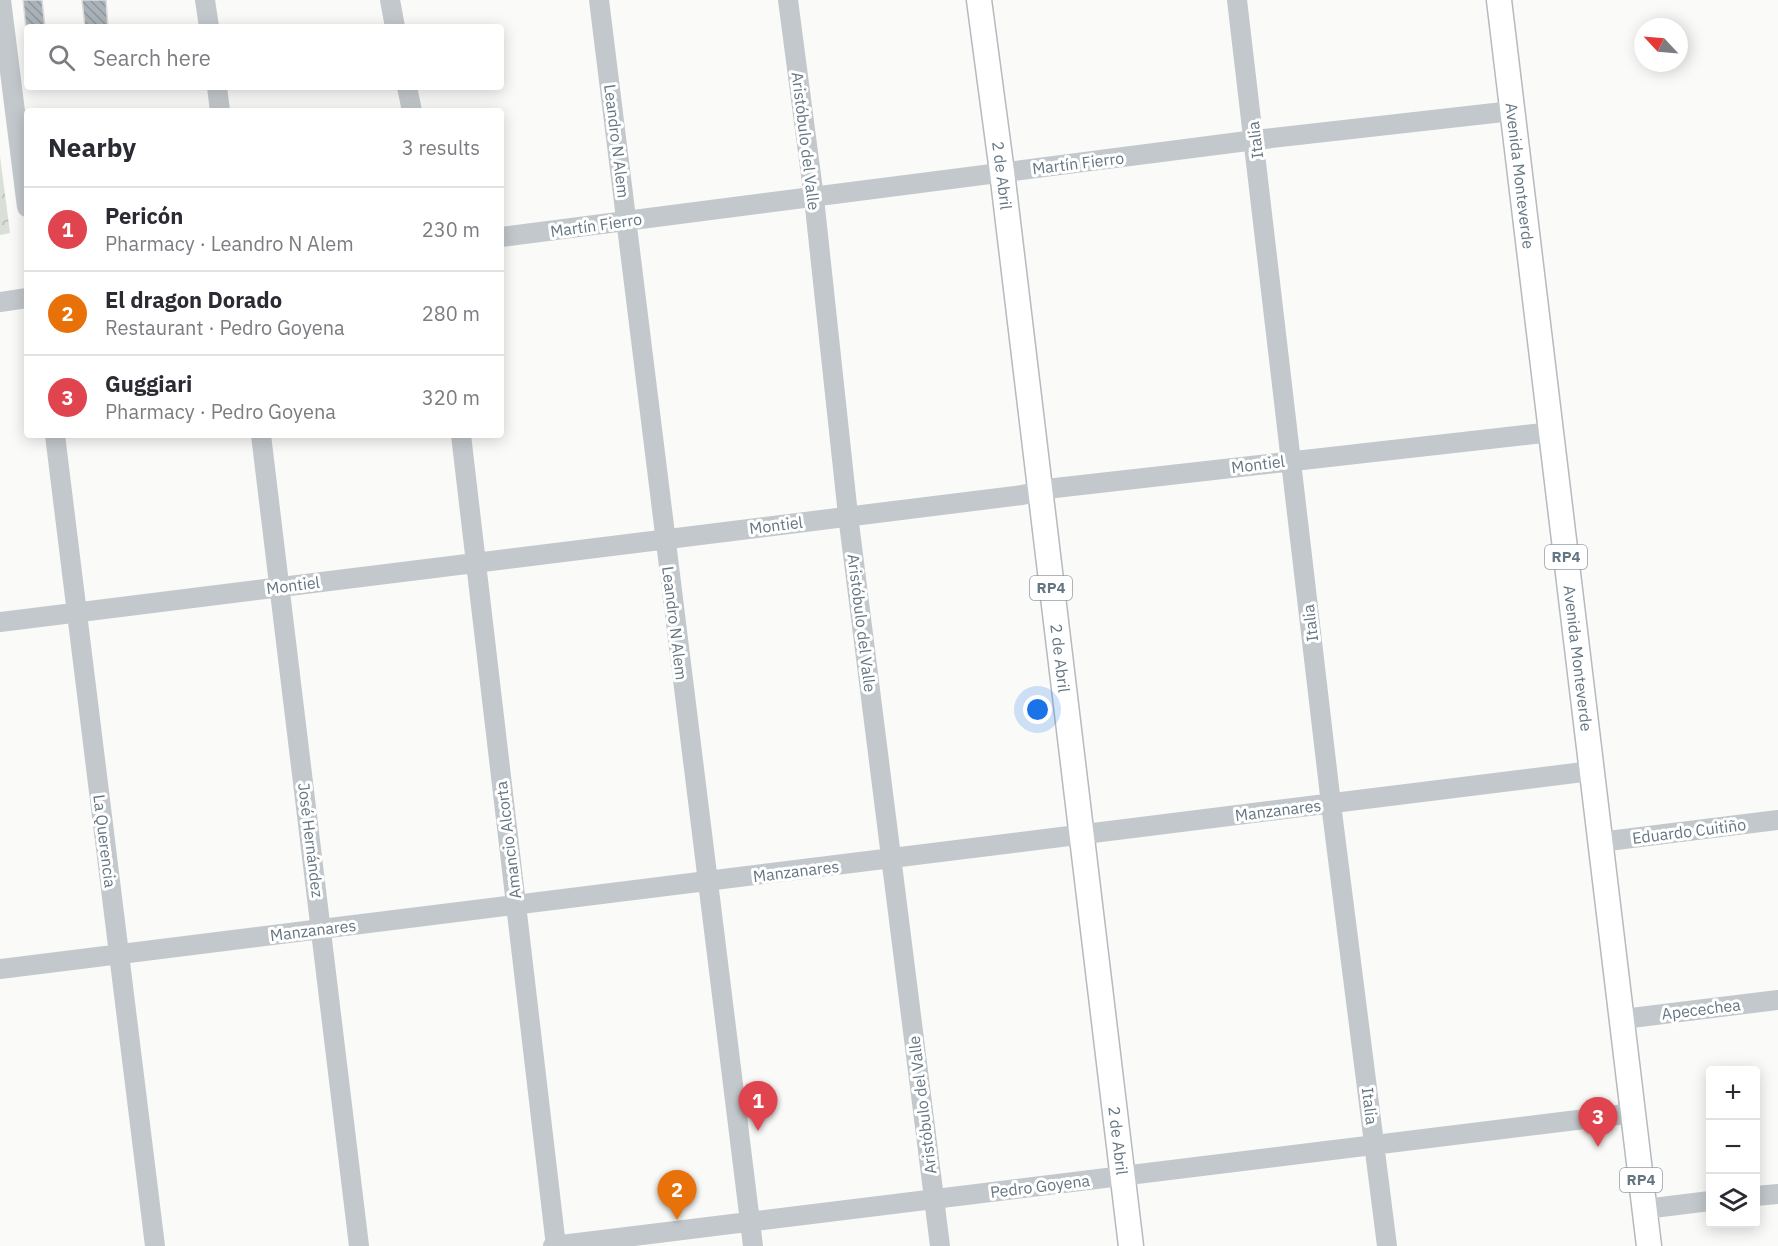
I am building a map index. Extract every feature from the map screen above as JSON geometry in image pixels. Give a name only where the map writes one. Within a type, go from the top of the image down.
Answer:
[{"type":"main road","name":"2 de Abril","points":[[979,0],[1002,172],[1131,1246]]},
{"type":"main road","name":"Avenida Monteverde","points":[[1499,0],[1649,1246]]},
{"type":"street","points":[[1,0],[24,183]]},
{"type":"street","points":[[206,0],[209,24]]},
{"type":"street","points":[[390,0],[395,24]]},
{"type":"street","name":"Leandro N Alem","points":[[599,0],[753,1246]]},
{"type":"street","name":"Aristóbulo del Valle","points":[[788,0],[813,198],[848,515],[940,1246]]},
{"type":"street","name":"Italia","points":[[1237,0],[1331,804],[1387,1246]]},
{"type":"street","points":[[217,90],[220,108]]},
{"type":"street","points":[[408,90],[411,108]]},
{"type":"street","name":"Martín Fierro","points":[[504,237],[1255,140],[1512,111]]},
{"type":"street","points":[[0,302],[24,298]]},
{"type":"street","name":"Montiel","points":[[0,622],[1291,460],[1552,432]]},
{"type":"street","name":"La Querencia","points":[[55,438],[155,1246]]},
{"type":"street","name":"José Hernández","points":[[261,438],[359,1246]]},
{"type":"street","name":"Amancio Alcorta","points":[[461,438],[555,1246]]},
{"type":"street","name":"Manzanares","points":[[0,969],[1591,771]]},
{"type":"street","name":"Eduardo Cuitiño","points":[[1600,842],[1778,820]]},
{"type":"street","name":"Apecechea","points":[[1623,1019],[1778,1000]]},
{"type":"street","name":"Pedro Goyena","points":[[555,1246],[1634,1113]]},
{"type":"street","points":[[1760,1196],[1778,1194]]},
{"type":"street","points":[[1645,1209],[1706,1201]]},
{"type":"green space","points":[[0,156],[10,233],[0,235]]},
{"type":"building","points":[[23,0],[42,0],[45,24],[25,24]]},
{"type":"building","points":[[82,0],[106,0],[108,24],[85,24]]},
{"type":"place","name":"Pericón","points":[[758,1131]]},
{"type":"place","name":"Guggiari","points":[[1598,1147]]},
{"type":"place","name":"El dragon Dorado","points":[[677,1220]]}]
